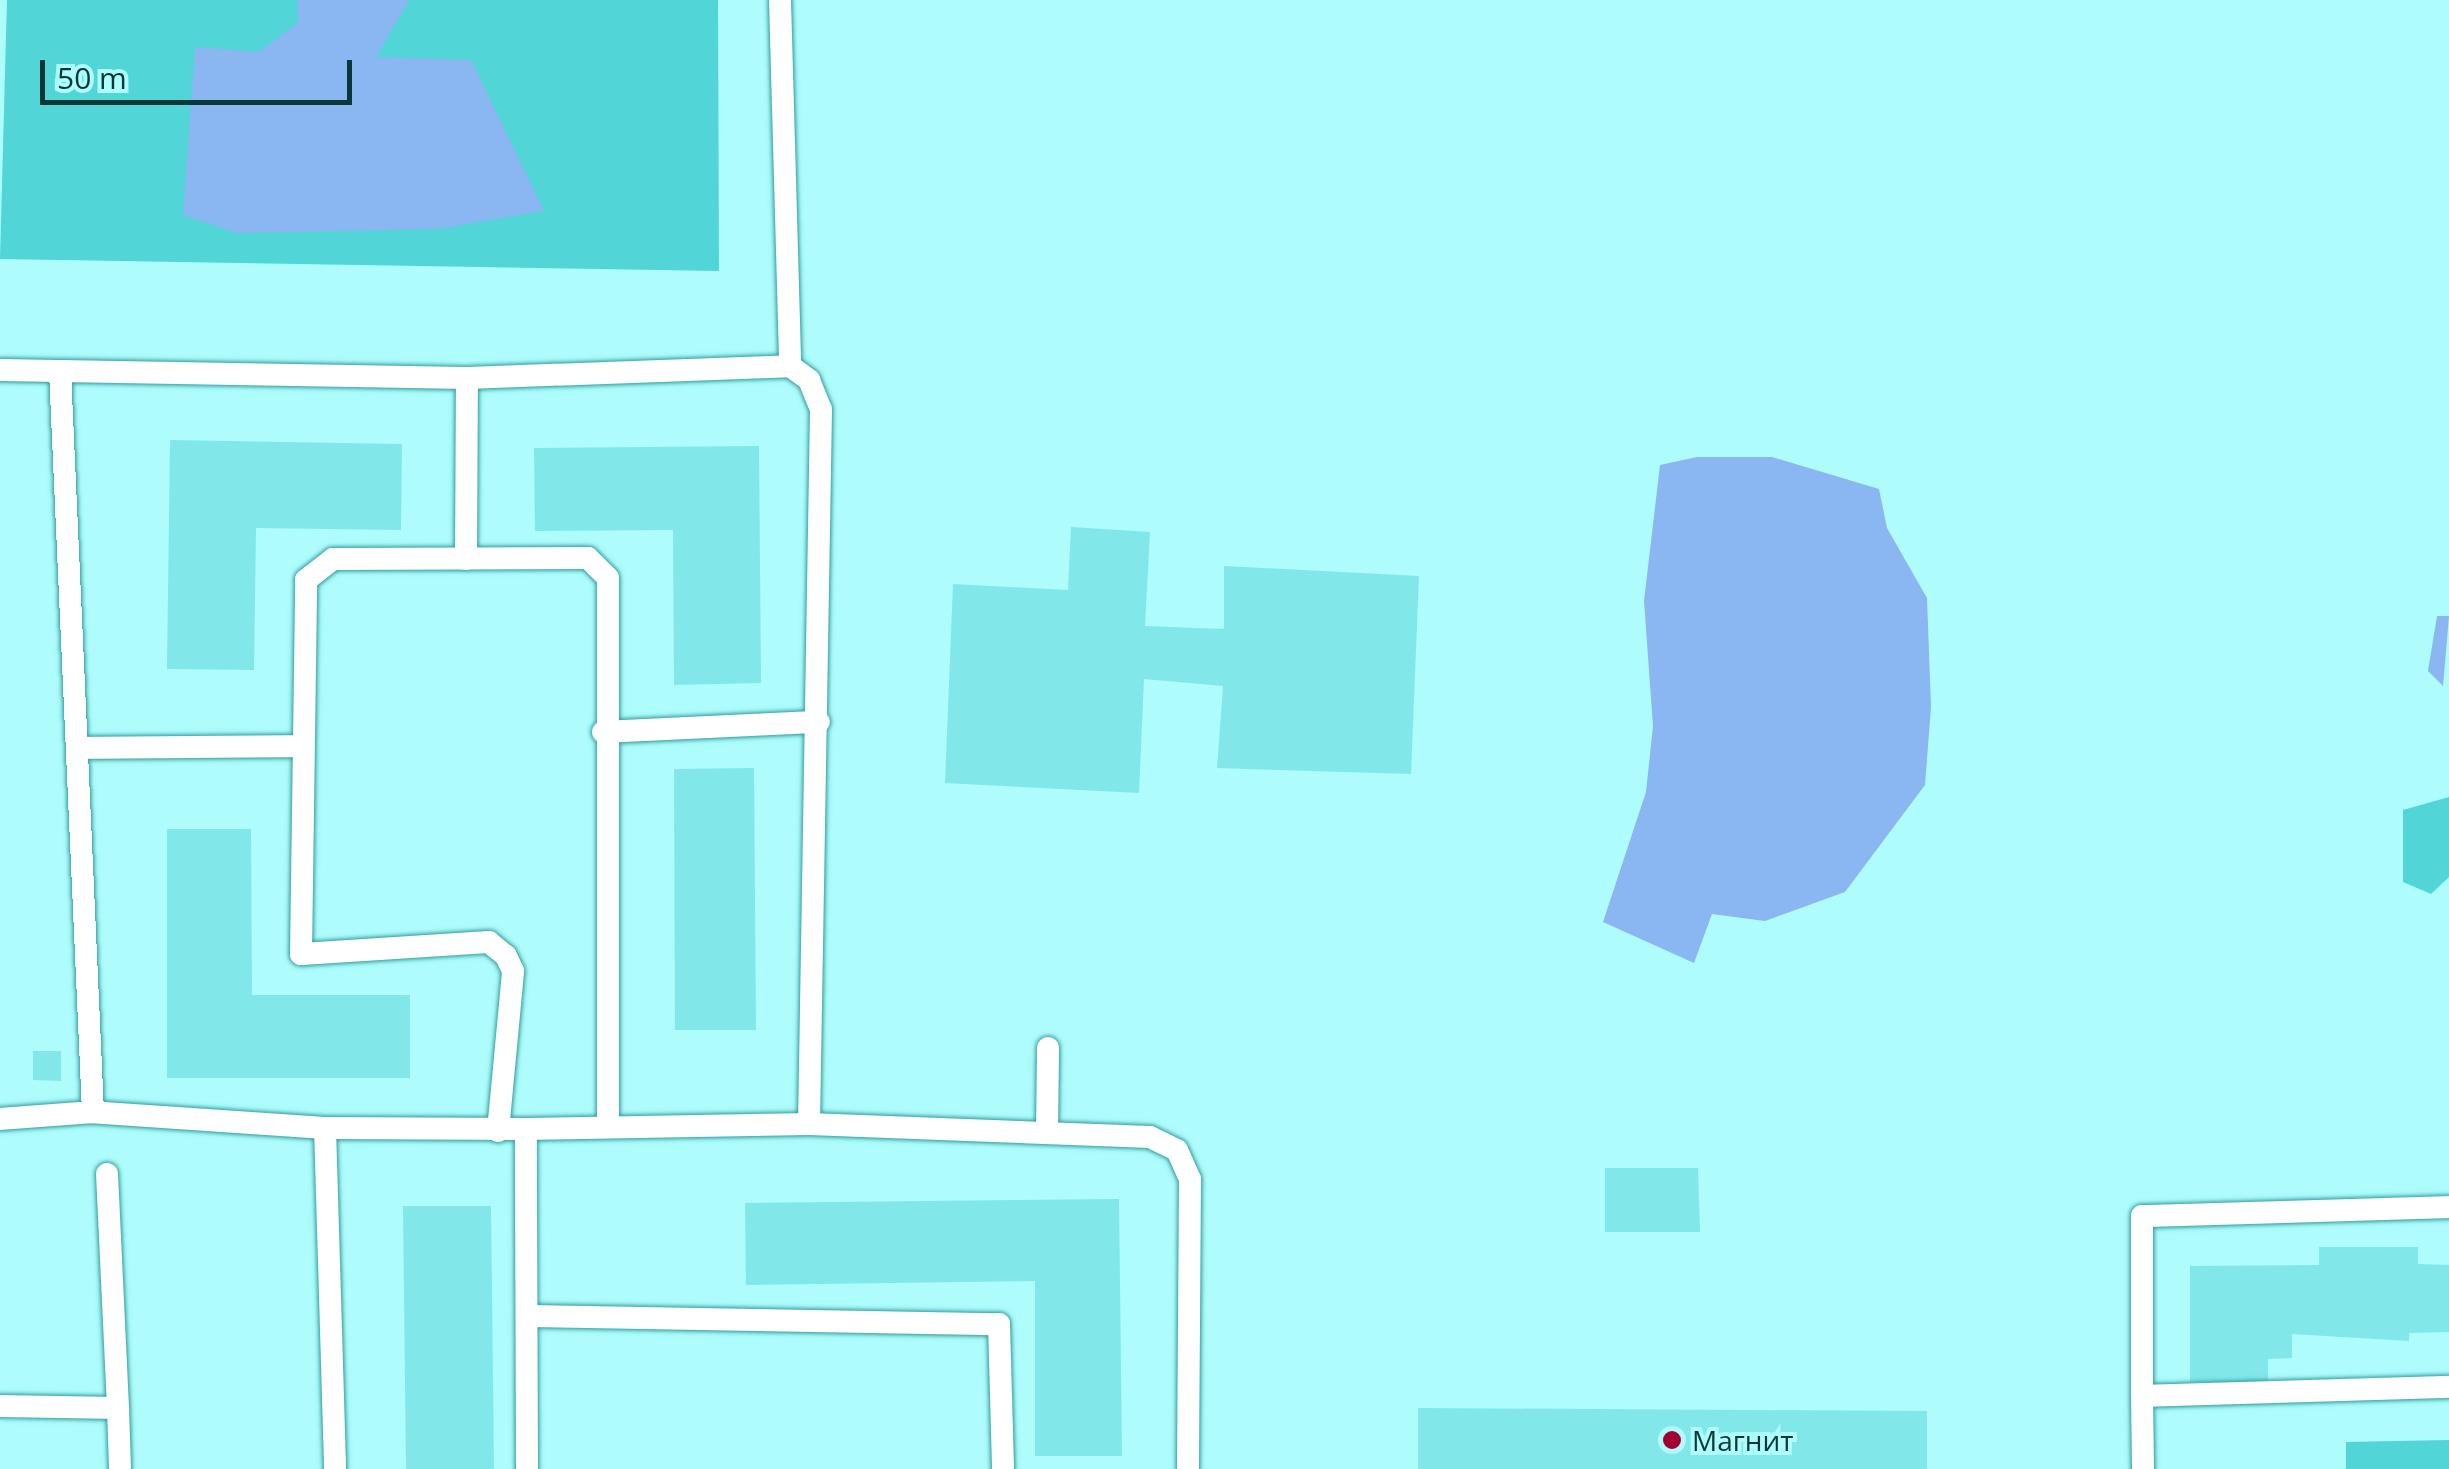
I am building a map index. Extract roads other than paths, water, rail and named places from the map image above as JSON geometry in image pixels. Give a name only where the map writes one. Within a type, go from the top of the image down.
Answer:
[{"type":"lane","points":[[780,0],[790,366],[822,409],[810,1124]]},
{"type":"lane","points":[[0,370],[467,378],[790,366]]},
{"type":"lane","points":[[60,372],[93,1112]]},
{"type":"lane","points":[[466,559],[467,378]]},
{"type":"lane","points":[[498,1131],[513,971],[506,956],[490,942],[301,954],[306,580],[315,567],[332,559],[466,559],[599,565],[608,578],[603,732],[608,1122]]},
{"type":"lane","points":[[603,732],[819,722]]},
{"type":"lane","points":[[78,748],[303,746]]},
{"type":"lane","points":[[1047,1133],[1048,1048]]},
{"type":"lane","points":[[6,1114],[93,1112],[325,1128],[498,1131],[608,1122],[810,1124],[1150,1137],[1177,1150],[1190,1179],[1188,1469]]},
{"type":"lane","points":[[325,1128],[335,1469]]},
{"type":"lane","points":[[526,1129],[526,1469]]},
{"type":"lane","points":[[108,1174],[120,1469]]},
{"type":"lane","points":[[2143,1469],[2142,1216],[2449,1207]]},
{"type":"lane","points":[[527,1316],[999,1324],[1002,1469]]},
{"type":"lane","points":[[2142,1396],[2449,1387]]},
{"type":"lane","points":[[0,1406],[118,1408]]},
{"type":"place","name":"Магнит","points":[[1672,1440]]}]
